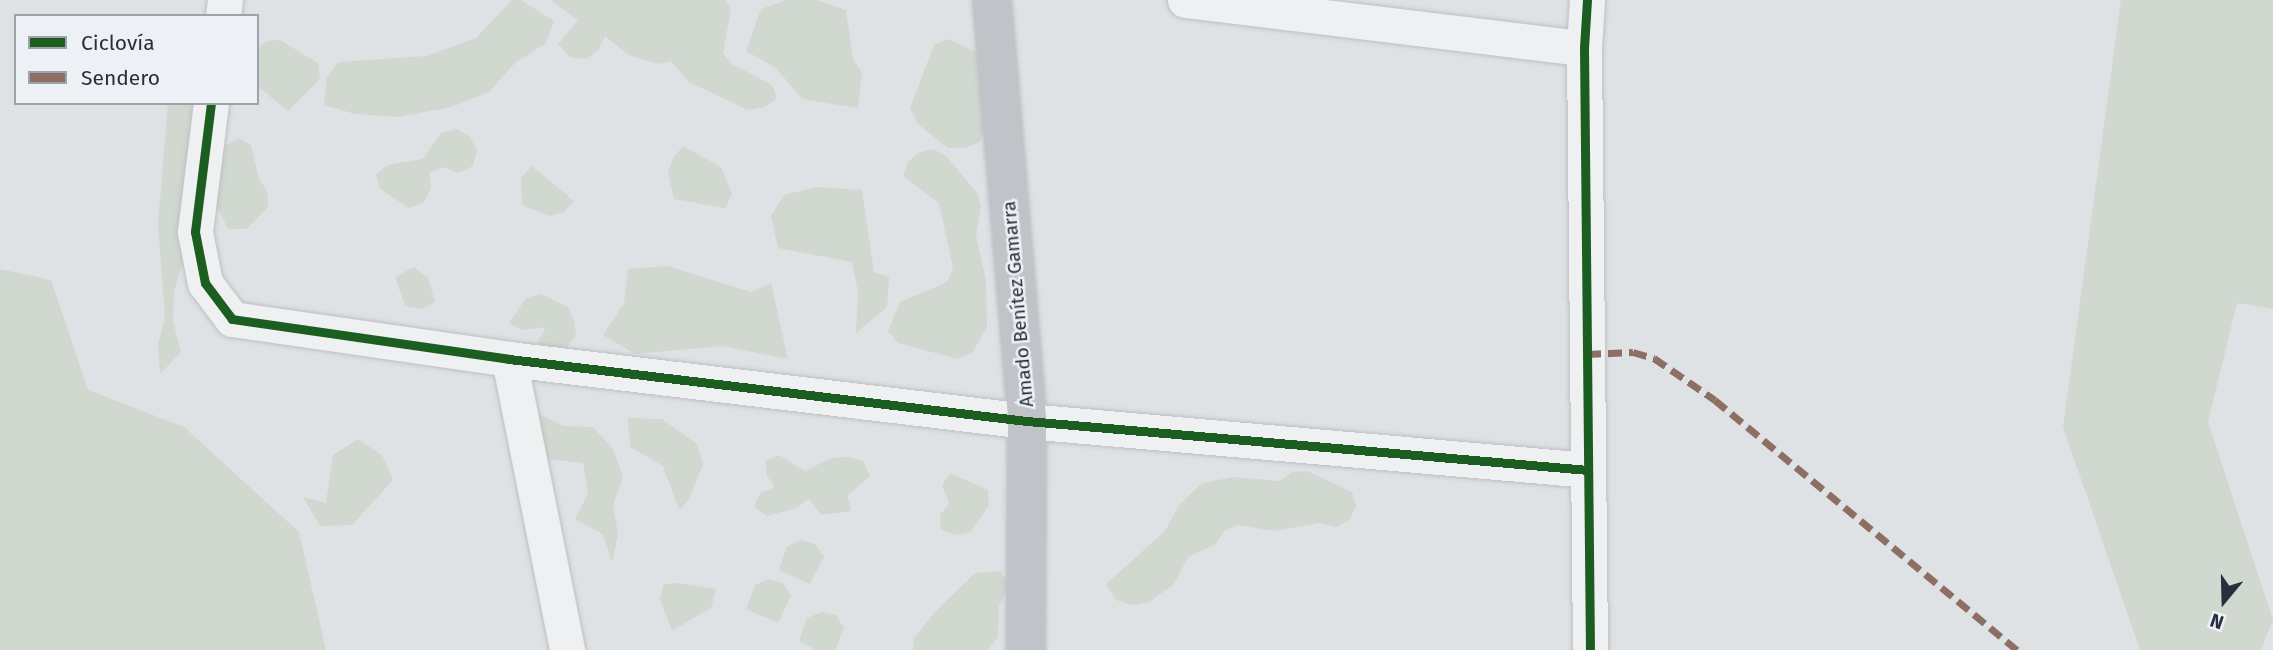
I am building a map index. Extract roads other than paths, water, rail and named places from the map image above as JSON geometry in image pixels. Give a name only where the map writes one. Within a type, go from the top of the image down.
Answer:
[{"type":"main road","name":"Amado Benítez Gamarra","points":[[992,0],[1027,421],[1026,650]]},
{"type":"street","points":[[1185,0],[1584,48]]},
{"type":"street","points":[[1587,0],[1584,48],[1590,650]]},
{"type":"street","points":[[212,105],[195,232],[205,284],[232,319],[509,359],[1027,421],[1588,470]]},
{"type":"street","points":[[509,359],[567,650]]}]
